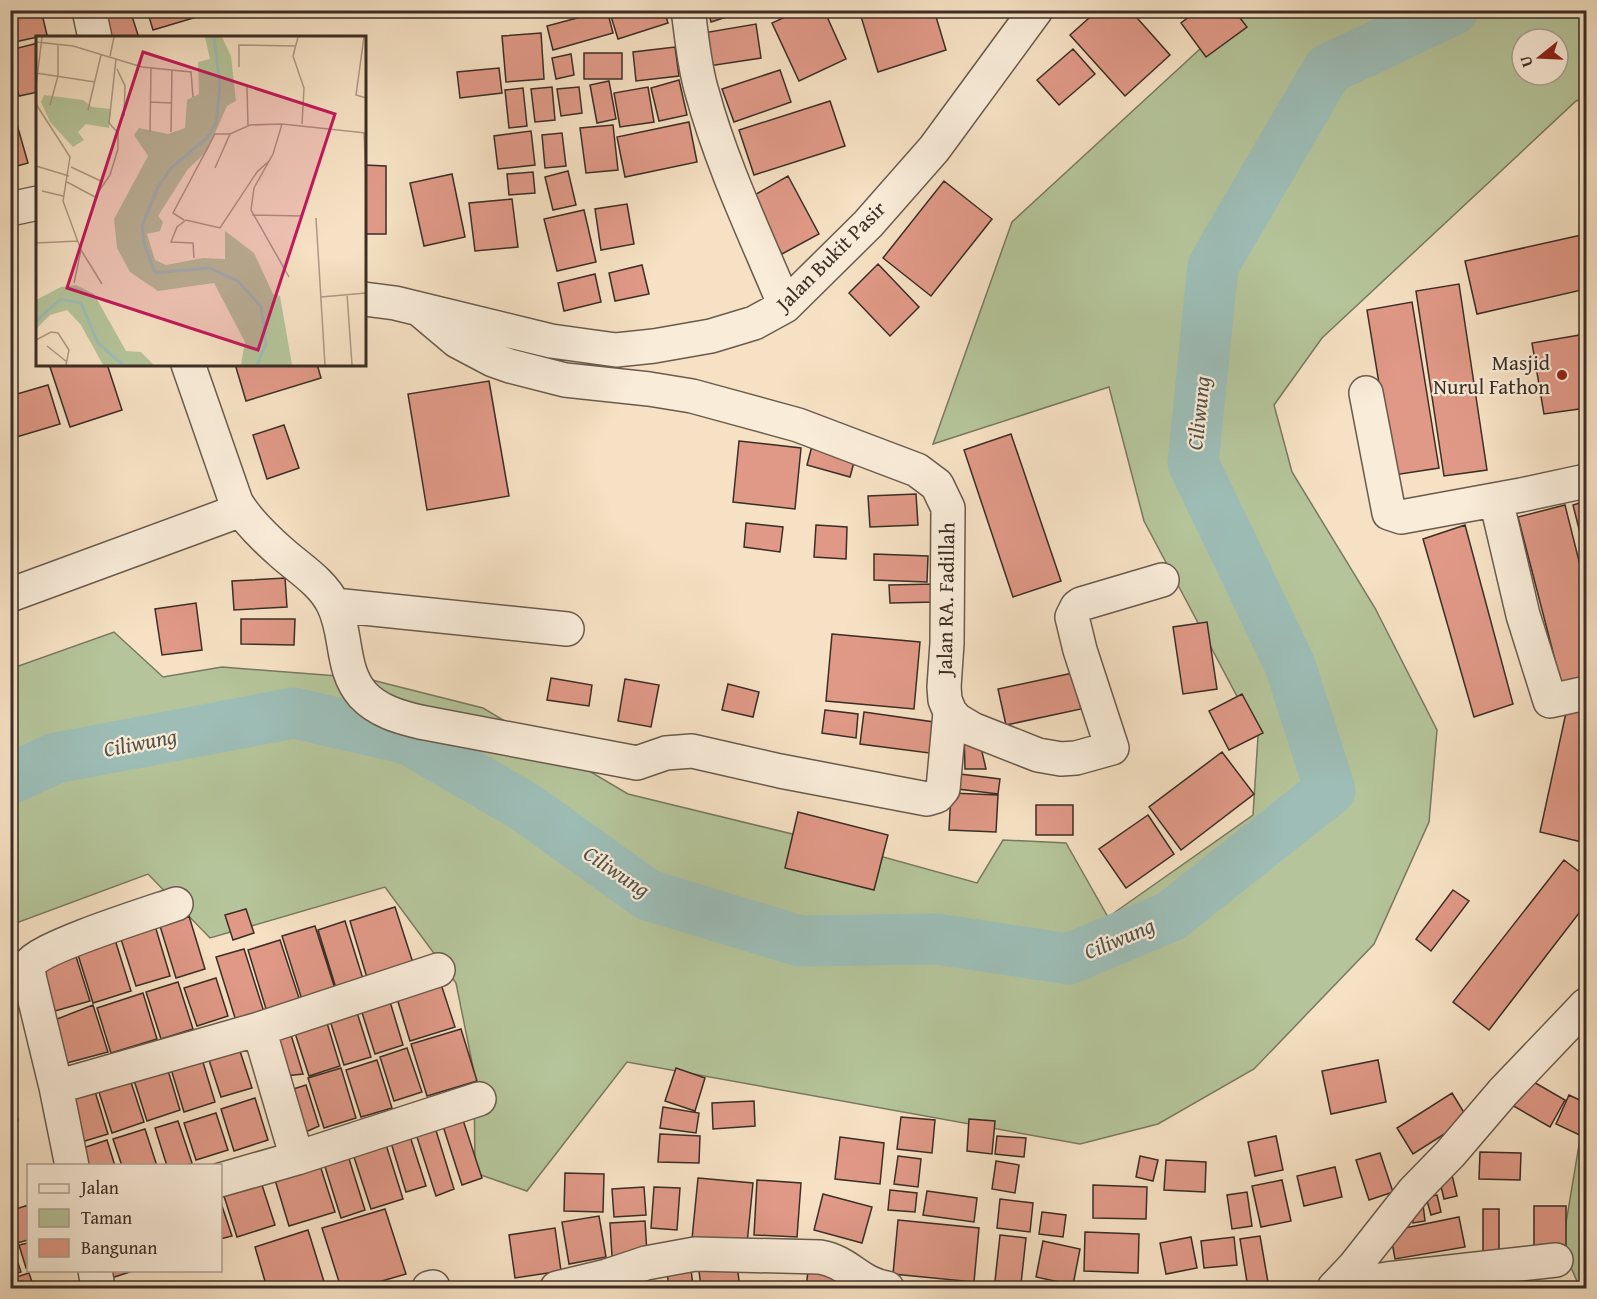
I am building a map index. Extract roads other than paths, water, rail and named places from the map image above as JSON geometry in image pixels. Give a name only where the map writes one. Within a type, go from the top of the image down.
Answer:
[{"type":"street","points":[[89,10],[95,36]]},
{"type":"street","points":[[688,10],[701,90],[713,127],[727,168],[785,306]]},
{"type":"street","name":"Jalan Bukit Pasir","points":[[366,299],[395,303],[551,340],[616,350],[654,346],[734,330],[763,319],[785,306],[868,224],[934,149],[1036,10]]},
{"type":"street","points":[[10,209],[36,203]]},
{"type":"street","name":"Jalan RA. Fadillah","points":[[334,605],[348,668],[356,685],[372,702],[396,716],[637,763],[666,753],[692,751],[780,771],[927,799],[933,798],[944,789],[950,712],[945,700],[944,687],[947,643],[948,508],[937,485],[905,465],[798,425],[715,402],[649,389],[566,380],[510,366],[493,360],[457,341],[419,309]]},
{"type":"street","points":[[189,366],[236,502],[281,552],[315,580],[334,605],[567,629]]},
{"type":"street","points":[[1366,393],[1389,513],[1392,515],[1401,517],[1587,481]]},
{"type":"street","points":[[1496,500],[1523,615],[1550,701],[1587,693]]},
{"type":"street","points":[[10,595],[241,510]]},
{"type":"street","points":[[950,712],[957,720],[972,729],[1038,755],[1061,759],[1076,758],[1112,748],[1080,650],[1072,617],[1081,604],[1162,580]]},
{"type":"street","points":[[72,1164],[56,1087],[29,976],[29,965],[40,954],[89,934],[176,904]]},
{"type":"street","points":[[56,1087],[259,1029],[438,970]]},
{"type":"street","points":[[1335,1288],[1414,1191],[1450,1154],[1503,1092],[1587,1005]]},
{"type":"street","points":[[259,1029],[297,1158]]},
{"type":"street","points":[[222,1179],[297,1158],[479,1099]]},
{"type":"street","points":[[557,1288],[672,1257],[712,1253],[834,1259],[880,1288]]},
{"type":"street","points":[[1335,1288],[1387,1279],[1556,1260]]},
{"type":"street","points":[[95,1272],[98,1288]]},
{"type":"waterway","name":"Ciliwung","points":[[10,779],[56,758],[294,713],[408,739],[525,807],[648,895],[800,941],[936,939],[1069,959],[1171,916],[1330,790],[1290,665],[1193,463],[1213,266],[1328,69],[1453,10]]},
{"type":"place","name":"Masjid Nurul Fathon","points":[[1562,375]]}]
